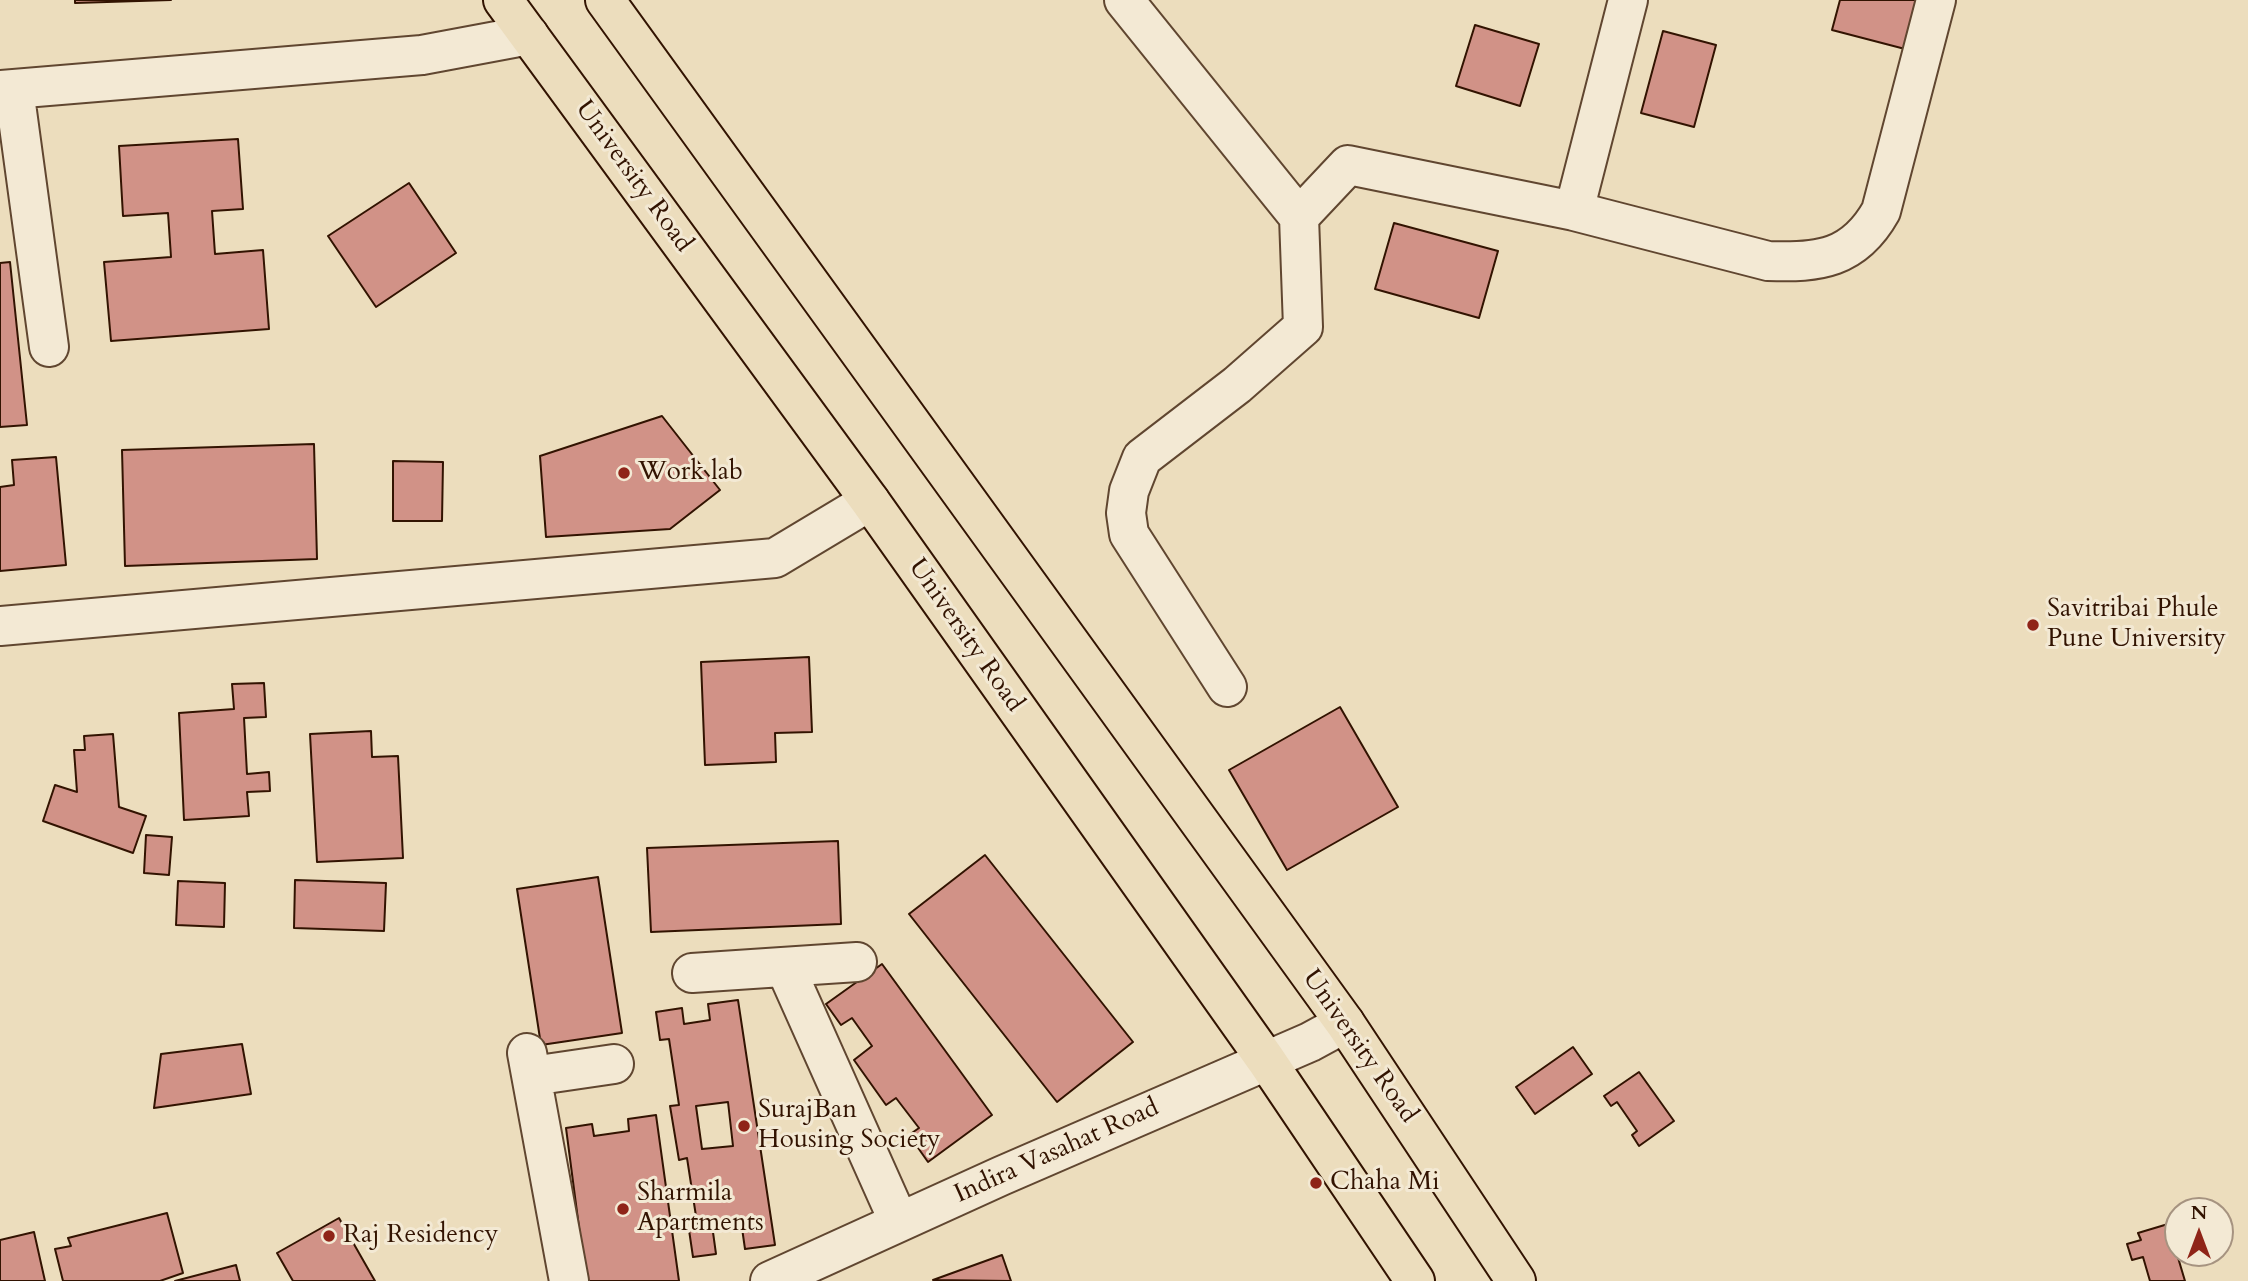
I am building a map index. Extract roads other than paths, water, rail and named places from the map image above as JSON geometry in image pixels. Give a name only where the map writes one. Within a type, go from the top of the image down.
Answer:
[{"type":"main road","name":"University Road","points":[[503,0],[870,501],[1266,1060],[1415,1281]]},
{"type":"main road","name":"University Road","points":[[605,0],[1345,1023],[1516,1281]]},
{"type":"street","points":[[1124,0],[1299,217],[1303,327],[1237,385],[1142,458],[1129,491],[1126,513],[1129,534],[1227,687]]},
{"type":"street","points":[[1574,211],[1628,0]]},
{"type":"street","points":[[1299,217],[1348,165],[1574,211],[1768,261],[1800,262],[1830,258],[1872,229],[1881,211],[1936,0]]},
{"type":"street","points":[[49,347],[16,228],[7,90],[422,55],[529,35]]},
{"type":"street","points":[[0,626],[775,558],[870,501]]},
{"type":"street","points":[[692,973],[857,962]]},
{"type":"street","points":[[785,967],[899,1222]]},
{"type":"street","name":"Indira Vasahat Road","points":[[770,1281],[1310,1042],[1345,1023]]},
{"type":"street","points":[[569,1281],[530,1064],[614,1064]]},
{"type":"place","name":"Work lab","points":[[624,473]]},
{"type":"place","name":"Savitribai Phule Pune University","points":[[2033,625]]},
{"type":"place","name":"SurajBan Housing Society","points":[[744,1126]]},
{"type":"place","name":"Chaha Mi","points":[[1316,1183]]},
{"type":"place","name":"Sharmila Apartments","points":[[623,1209]]},
{"type":"place","name":"Raj Residency","points":[[329,1236]]}]
